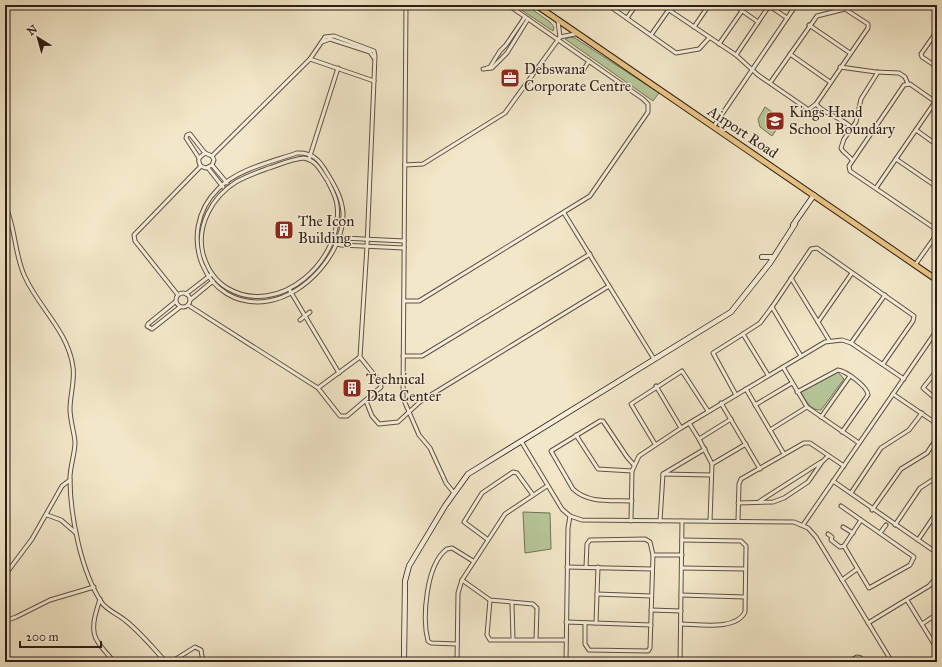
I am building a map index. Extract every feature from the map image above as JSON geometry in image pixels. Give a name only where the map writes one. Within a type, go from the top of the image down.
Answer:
[{"type":"main road","name":"Airport Road","points":[[538,6],[937,280]]},
{"type":"main road","points":[[404,662],[406,581],[409,566],[454,493],[468,474],[477,467],[731,312],[770,263],[814,195]]},
{"type":"main road","points":[[755,281],[795,224]]},
{"type":"main road","points":[[765,265],[762,257],[771,257]]},
{"type":"street","points":[[406,5],[403,398],[419,435],[430,448],[446,483],[454,493]]},
{"type":"street","points":[[404,301],[419,301],[564,213],[592,194],[649,108],[644,99],[559,38],[508,5]]},
{"type":"street","points":[[608,5],[678,53],[699,49],[709,38]]},
{"type":"street","points":[[627,18],[636,5]]},
{"type":"street","points":[[651,35],[672,5]]},
{"type":"street","points":[[694,27],[709,5]]},
{"type":"street","points":[[734,5],[758,22]]},
{"type":"street","points":[[736,56],[769,5],[787,18]]},
{"type":"street","points":[[714,126],[796,5]]},
{"type":"street","points":[[668,10],[736,56],[770,83],[808,110],[816,104],[850,54],[868,27],[866,23],[854,14],[842,8],[817,16],[809,25],[770,83]]},
{"type":"street","points":[[719,44],[742,11]]},
{"type":"street","points":[[527,18],[505,56],[498,60],[492,68],[483,68],[490,67],[500,51],[527,18]]},
{"type":"street","points":[[558,19],[560,28],[559,38]]},
{"type":"street","points":[[809,25],[850,54]]},
{"type":"street","points":[[937,31],[921,56],[937,67]]},
{"type":"street","points":[[405,165],[423,164],[505,112],[559,38],[569,33],[577,34]]},
{"type":"street","points":[[188,305],[318,388],[342,417],[347,416],[380,389],[381,384],[360,357],[367,246],[375,53],[330,35],[325,37],[310,59],[212,156]]},
{"type":"street","points":[[790,54],[830,82]]},
{"type":"street","points":[[310,59],[374,81]]},
{"type":"street","points":[[582,72],[589,61]]},
{"type":"street","points":[[840,67],[878,72],[899,72],[905,76],[908,84],[936,103],[876,188]]},
{"type":"street","points":[[309,159],[338,68]]},
{"type":"street","points":[[852,160],[849,155],[842,151],[841,148],[844,139],[858,118],[859,104],[878,72]]},
{"type":"street","points":[[908,84],[902,88],[849,166],[850,170],[937,230]]},
{"type":"street","points":[[816,104],[822,111],[840,118],[852,128]]},
{"type":"street","points":[[916,130],[937,145]]},
{"type":"street","points":[[201,166],[199,158],[186,138],[187,135],[190,134],[205,153],[212,156]]},
{"type":"street","points":[[199,158],[205,153]]},
{"type":"street","points":[[297,154],[310,154],[322,164],[339,196],[343,216],[336,243],[316,274],[292,294],[277,300],[252,302],[230,295],[208,278],[199,258],[197,236],[199,222],[207,202],[226,182],[238,174],[297,154]]},
{"type":"street","points":[[208,168],[212,165],[214,160],[212,156]]},
{"type":"street","points":[[309,159],[320,167],[334,195],[338,214],[331,242],[322,259],[304,278],[289,289],[274,295],[254,297],[234,292],[216,279],[212,274],[203,251],[202,233],[204,224],[214,202],[229,186],[244,178],[290,161],[309,159]]},
{"type":"street","points":[[896,159],[937,187]]},
{"type":"street","points":[[212,165],[229,186]]},
{"type":"street","points":[[201,166],[208,168],[225,190]]},
{"type":"street","points":[[178,295],[135,241],[134,235],[201,166]]},
{"type":"street","points":[[5,205],[11,222],[16,248],[24,276],[30,288],[49,314],[66,344],[73,368],[70,410],[75,444],[70,480],[76,533],[83,558],[94,587],[105,606],[130,624],[166,662]]},
{"type":"street","points":[[564,213],[654,360]]},
{"type":"street","points":[[915,265],[937,234]]},
{"type":"street","points":[[333,235],[338,237],[404,241]]},
{"type":"street","points":[[331,242],[404,248]]},
{"type":"street","points":[[736,395],[712,356],[715,351],[760,322],[814,247],[912,313],[914,318],[883,364]]},
{"type":"street","points":[[404,356],[422,356],[590,254]]},
{"type":"street","points":[[818,322],[852,273]]},
{"type":"street","points":[[178,295],[186,294],[212,274]]},
{"type":"street","points":[[791,278],[829,340]]},
{"type":"street","points":[[175,302],[180,307],[185,308],[190,300],[216,279]]},
{"type":"street","points":[[366,401],[372,416],[381,425],[398,422],[409,411],[428,397],[609,286]]},
{"type":"street","points":[[289,289],[338,373]]},
{"type":"street","points":[[186,294],[190,300]]},
{"type":"street","points":[[178,295],[175,302],[148,324],[149,328],[152,329],[180,307]]},
{"type":"street","points":[[852,343],[885,295]]},
{"type":"street","points":[[772,307],[802,356]]},
{"type":"street","points":[[300,320],[310,312]]},
{"type":"street","points":[[803,525],[937,330]]},
{"type":"street","points":[[743,334],[768,375]]},
{"type":"street","points":[[632,520],[632,471],[639,456],[655,444],[689,423],[829,340],[842,340],[852,343],[904,379]]},
{"type":"street","points":[[318,388],[360,357]]},
{"type":"street","points":[[782,367],[807,407],[859,443]]},
{"type":"street","points":[[797,392],[834,371],[841,370],[866,389],[868,395],[842,432]]},
{"type":"street","points":[[937,370],[923,388],[937,400]]},
{"type":"street","points":[[655,444],[631,404],[656,386],[682,371],[708,412]]},
{"type":"street","points":[[821,417],[850,376]]},
{"type":"street","points":[[755,405],[792,383]]},
{"type":"street","points":[[656,386],[681,428]]},
{"type":"street","points":[[746,389],[784,454]]},
{"type":"street","points":[[893,394],[935,423],[937,416]]},
{"type":"street","points":[[722,403],[760,469]]},
{"type":"street","points":[[770,430],[807,407]]},
{"type":"street","points":[[850,493],[881,448],[909,430],[922,413]]},
{"type":"street","points":[[699,439],[731,419]]},
{"type":"street","points":[[632,500],[590,500],[573,489],[551,451],[600,421],[603,421],[627,457],[634,464]]},
{"type":"street","points":[[689,423],[705,449],[712,464],[710,521]]},
{"type":"street","points":[[576,435],[598,469],[632,471]]},
{"type":"street","points":[[872,510],[901,469],[927,453],[937,438]]},
{"type":"street","points":[[520,441],[562,509],[570,516],[582,520],[794,522],[803,525],[816,537],[892,662]]},
{"type":"street","points":[[738,521],[740,481],[807,442],[844,466]]},
{"type":"street","points":[[712,464],[746,444]]},
{"type":"street","points":[[663,474],[705,449]]},
{"type":"street","points":[[738,503],[778,501],[805,485],[828,456]]},
{"type":"street","points":[[760,501],[822,462]]},
{"type":"street","points":[[487,539],[464,522],[482,493],[513,472],[517,473],[533,495]]},
{"type":"street","points":[[663,474],[711,475]]},
{"type":"street","points":[[660,520],[663,474]]},
{"type":"street","points":[[895,525],[920,488],[937,477]]},
{"type":"street","points":[[5,575],[32,539],[47,515],[62,486],[70,480]]},
{"type":"street","points":[[833,481],[872,510],[937,553]]},
{"type":"street","points":[[457,662],[458,593],[462,580],[487,539],[508,511],[547,486]]},
{"type":"street","points":[[841,506],[914,557],[911,564],[869,588],[844,546]]},
{"type":"street","points":[[918,540],[937,512]]},
{"type":"street","points":[[47,515],[61,520],[76,533]]},
{"type":"street","points":[[566,662],[568,528],[570,516]]},
{"type":"street","points":[[844,546],[861,520]]},
{"type":"street","points":[[680,662],[682,521]]},
{"type":"street","points":[[880,533],[886,525]]},
{"type":"street","points":[[844,527],[853,533]]},
{"type":"street","points":[[828,534],[832,537],[831,540],[840,547],[844,546]]},
{"type":"street","points":[[585,623],[585,644],[589,650],[648,651],[651,646],[653,555],[651,544],[648,540],[590,540],[587,544],[586,567]]},
{"type":"street","points":[[681,624],[731,624],[744,614],[746,546],[741,540],[682,540]]},
{"type":"street","points":[[457,644],[431,643],[428,641],[427,587],[430,576],[447,549],[452,548],[473,561]]},
{"type":"street","points":[[653,555],[682,555]]},
{"type":"street","points":[[567,567],[652,569]]},
{"type":"street","points":[[596,623],[598,567]]},
{"type":"street","points":[[682,568],[745,569]]},
{"type":"street","points":[[842,580],[857,569]]},
{"type":"street","points":[[868,623],[929,586],[937,577]]},
{"type":"street","points":[[462,580],[490,600],[512,603],[532,603],[536,606],[536,640]]},
{"type":"street","points":[[5,621],[50,600],[94,587]]},
{"type":"street","points":[[597,594],[651,596]]},
{"type":"street","points":[[681,595],[745,597]]},
{"type":"street","points":[[100,599],[95,618],[94,634],[98,642],[114,662]]},
{"type":"street","points":[[490,600],[487,635],[489,639],[566,640]]},
{"type":"street","points":[[907,600],[934,644],[937,645]]},
{"type":"street","points":[[512,603],[513,640]]},
{"type":"street","points":[[651,610],[681,611]]},
{"type":"street","points":[[922,624],[937,614]]},
{"type":"street","points":[[566,622],[651,625]]},
{"type":"street","points":[[171,662],[195,647],[201,650],[203,662]]},
{"type":"street","points":[[848,662],[857,657],[861,658],[863,662]]},
{"type":"green space","points":[[514,5],[526,5],[550,22],[554,27],[553,31]]},
{"type":"green space","points":[[570,37],[575,38],[659,93],[653,101],[565,39]]},
{"type":"green space","points":[[765,107],[783,120],[772,136],[760,127],[758,119]]},
{"type":"green space","points":[[838,372],[844,379],[821,410],[811,407],[801,392]]},
{"type":"green space","points":[[523,512],[550,513],[551,549],[525,553]]},
{"type":"place","name":"Debswana Corporate Centre","points":[[510,78]]},
{"type":"place","name":"Kings Hand School Boundary","points":[[775,121]]},
{"type":"place","name":"The Icon Building","points":[[284,230]]},
{"type":"place","name":"Technical Data Center","points":[[352,388]]}]
